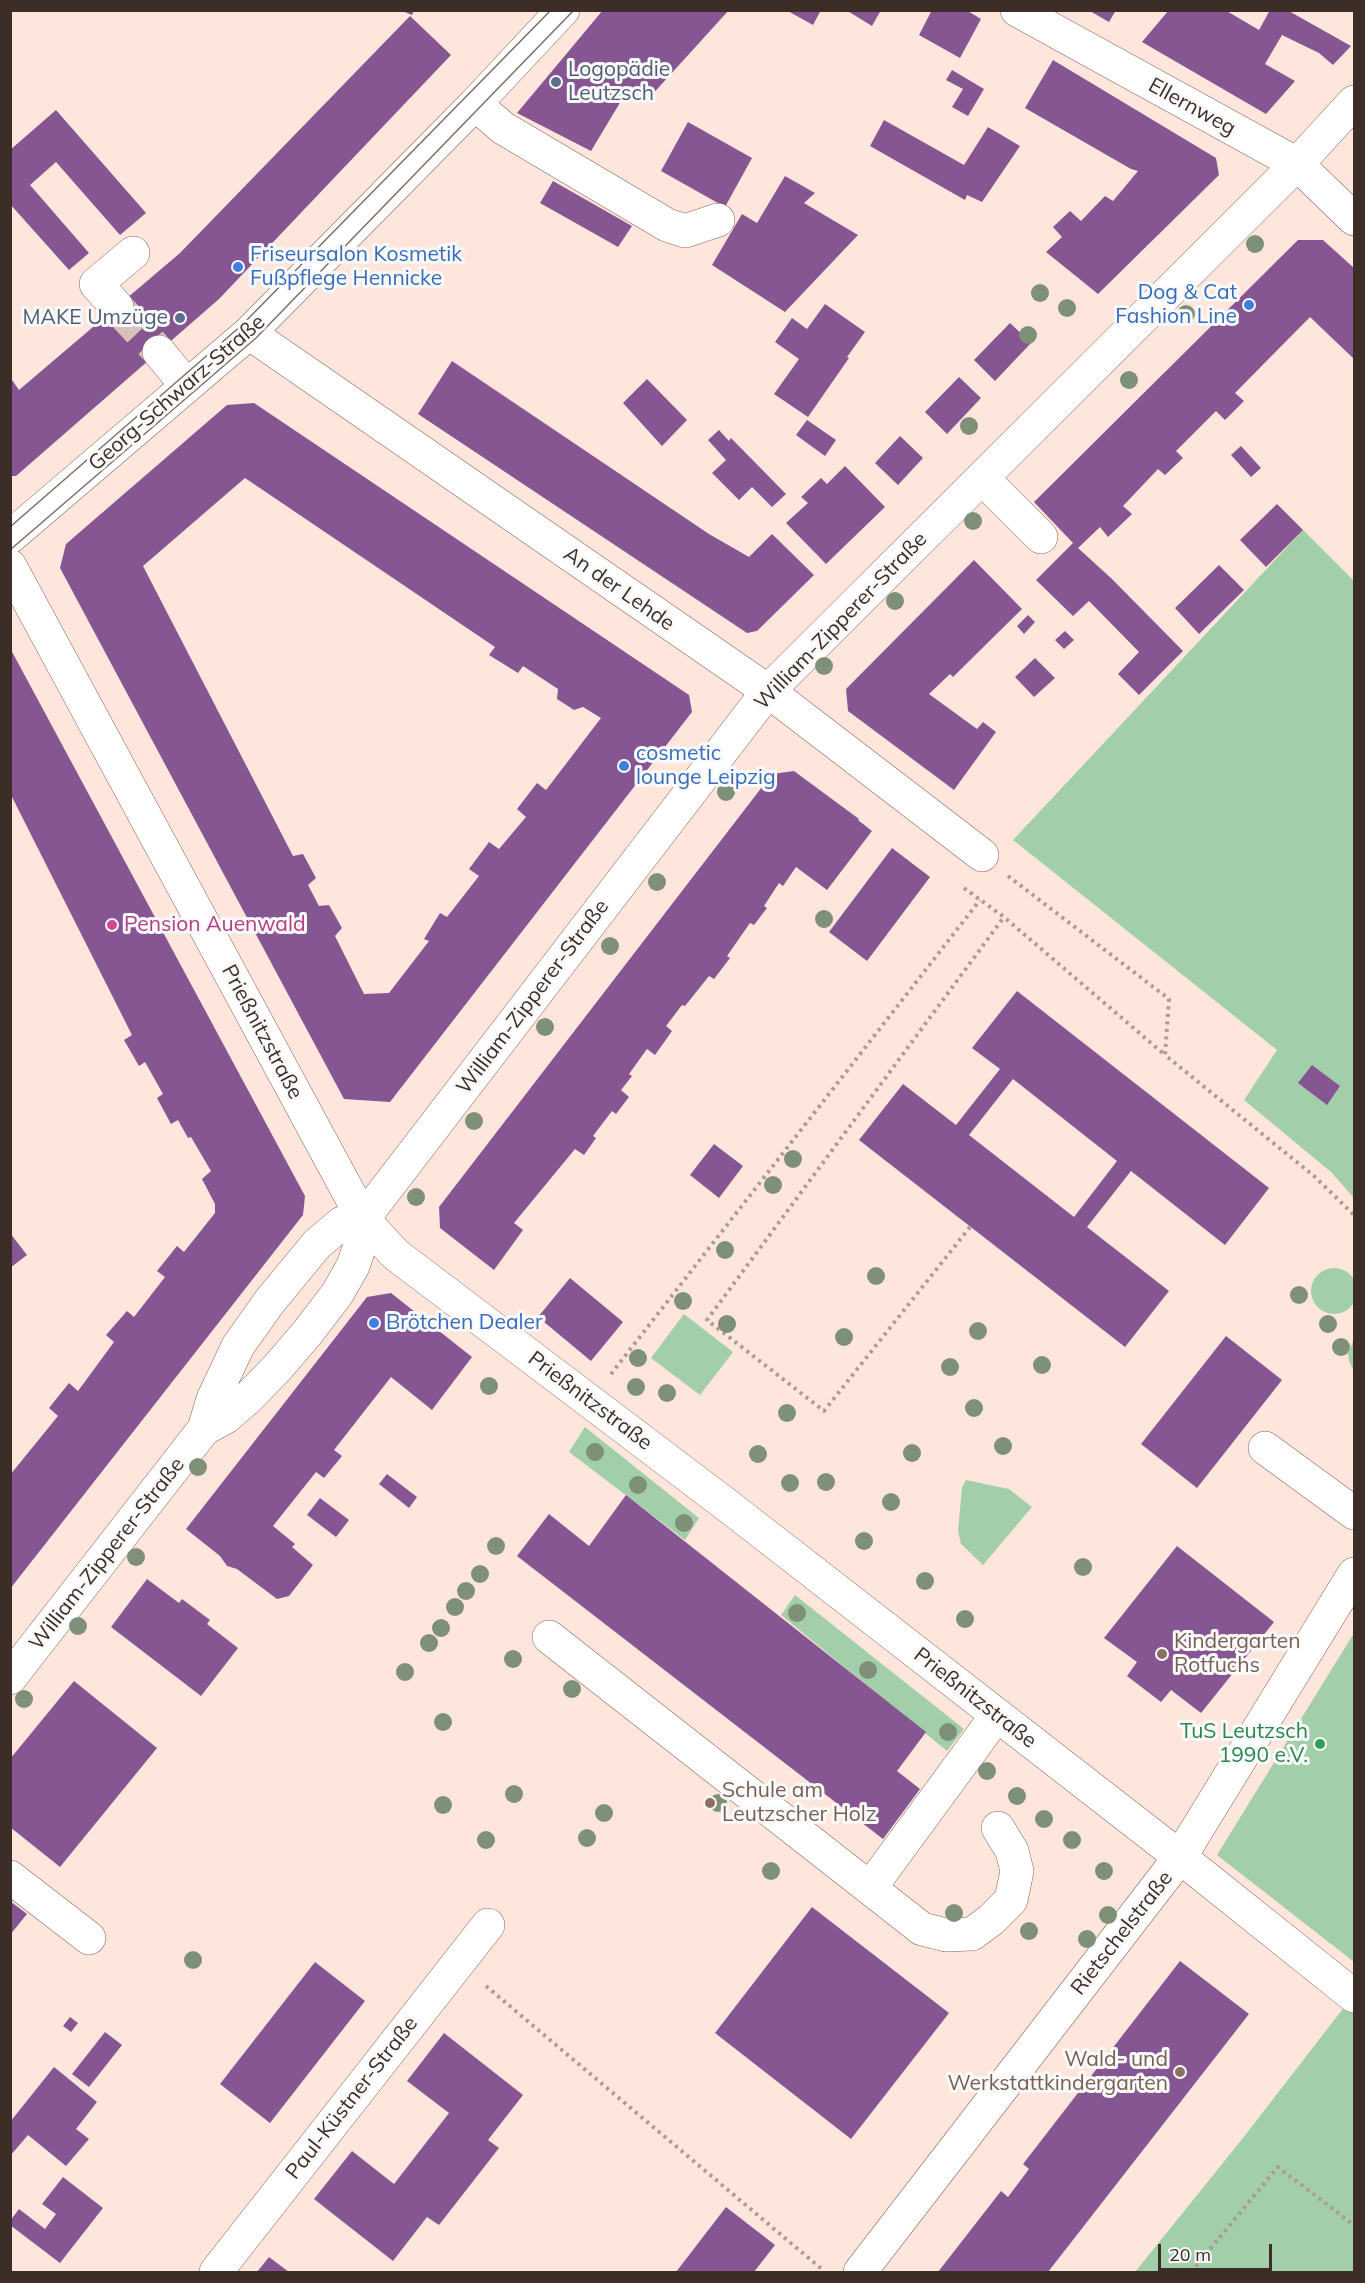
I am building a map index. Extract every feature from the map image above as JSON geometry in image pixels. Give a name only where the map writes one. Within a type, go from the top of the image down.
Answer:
[{"type":"street","name":"Ellernweg","points":[[1017,10],[1297,164],[1354,219]]},
{"type":"street","name":"Georg-Schwarz-Straße","points":[[10,537],[249,333],[475,104],[559,12]]},
{"type":"street","name":"William-Zipperer-Straße","points":[[204,1429],[226,1417],[248,1398],[279,1367],[314,1325],[337,1294],[353,1266],[361,1242],[363,1219],[768,691],[1297,164],[1354,102]]},
{"type":"street","points":[[475,104],[503,128],[667,225],[685,231],[718,220]]},
{"type":"street","points":[[117,307],[96,284],[133,253]]},
{"type":"street","name":"An der Lehde","points":[[249,333],[768,691],[982,855]]},
{"type":"street","points":[[159,352],[187,386]]},
{"type":"street","points":[[982,478],[1041,537]]},
{"type":"street","name":"Prießnitzstraße","points":[[10,566],[363,1219],[395,1254],[590,1401],[997,1715],[1354,1996]]},
{"type":"street","name":"William-Zipperer-Straße","points":[[11,1676],[204,1429],[213,1399],[238,1346],[264,1309],[316,1244],[342,1223],[363,1219]]},
{"type":"street","points":[[1265,1448],[1354,1513]]},
{"type":"street","name":"Rietschelstraße","points":[[860,2272],[1180,1857],[1354,1574]]},
{"type":"street","points":[[549,1637],[921,1929],[945,1935],[972,1934],[991,1920],[1011,1900],[1017,1871],[1012,1851],[998,1828]]},
{"type":"street","points":[[870,1888],[997,1715]]},
{"type":"street","points":[[10,1877],[89,1938]]},
{"type":"street","name":"Paul-Küstner-Straße","points":[[216,2272],[488,1925]]},
{"type":"path","points":[[982,855],[1169,999],[1165,1054]]},
{"type":"path","points":[[960,886],[1004,917],[1165,1054],[1314,1176],[1354,1215]]},
{"type":"path","points":[[590,1401],[980,900]]},
{"type":"path","points":[[970,1227],[824,1412],[707,1320],[1004,917]]},
{"type":"path","points":[[458,1962],[826,2272]]},
{"type":"path","points":[[1191,2272],[1278,2167],[1354,2226]]},
{"type":"green space","points":[[1303,530],[1354,581],[1354,1198],[1331,1172],[1244,1100],[1277,1050],[1013,840]]},
{"type":"green space","points":[[1334,1268],[1350,1275],[1357,1291],[1350,1307],[1334,1314],[1318,1307],[1311,1291],[1318,1275]]},
{"type":"green space","points":[[684,1314],[733,1352],[700,1395],[651,1358]]},
{"type":"green space","points":[[1354,1339],[1354,1371],[1348,1353]]},
{"type":"green space","points":[[585,1427],[699,1518],[685,1540],[569,1452]]},
{"type":"green space","points":[[966,1480],[1009,1489],[1032,1507],[983,1565],[961,1544],[958,1531],[962,1487]]},
{"type":"green space","points":[[795,1595],[964,1729],[947,1751],[781,1615]]},
{"type":"green space","name":"TuS Leutzsch 1990 e.V.","points":[[1354,1633],[1354,1962],[1217,1855]]},
{"type":"green space","points":[[1345,2006],[1354,2014],[1354,2272],[1135,2272],[1243,2138]]},
{"type":"building","points":[[400,10],[414,10],[412,15]]},
{"type":"building","points":[[603,10],[729,10],[650,97],[630,86],[591,151],[517,113]]},
{"type":"building","points":[[786,10],[821,10],[813,25]]},
{"type":"building","points":[[846,10],[881,10],[872,26]]},
{"type":"building","points":[[932,10],[966,10],[981,19],[960,58],[919,35]]},
{"type":"building","points":[[1088,10],[1116,10],[1109,22]]},
{"type":"building","points":[[1169,10],[1225,10],[1259,30],[1270,10],[1287,10],[1351,46],[1333,65],[1319,53],[1282,35],[1265,64],[1295,81],[1266,114],[1142,42]]},
{"type":"building","points":[[410,16],[451,55],[219,299],[16,476],[10,476],[10,377],[19,390],[180,253]]},
{"type":"building","points":[[1053,60],[1216,158],[1219,175],[1098,294],[1046,252],[1062,237],[1053,227],[1070,211],[1081,221],[1105,196],[1113,201],[1138,171],[1025,108]]},
{"type":"building","points":[[952,70],[984,89],[968,116],[952,107],[963,89],[946,80]]},
{"type":"building","points":[[56,110],[146,213],[120,235],[56,162],[30,185],[89,253],[69,270],[10,204],[10,150]]},
{"type":"building","points":[[884,120],[964,165],[988,127],[1020,146],[982,202],[967,195],[965,200],[870,146]]},
{"type":"building","points":[[688,122],[752,158],[725,207],[661,171]]},
{"type":"building","points":[[785,176],[815,193],[804,203],[858,235],[785,312],[712,265],[742,214],[757,223]]},
{"type":"building","points":[[553,181],[632,226],[618,247],[540,203]]},
{"type":"building","points":[[1298,240],[1323,240],[1354,268],[1354,359],[1310,317],[1235,393],[1244,401],[1225,420],[1216,411],[1176,451],[1183,458],[1165,475],[1158,469],[1123,506],[1132,514],[1108,537],[1100,527],[1078,548],[1183,651],[1139,695],[1118,674],[1139,652],[1089,601],[1073,616],[1036,580],[1073,543],[1034,502]]},
{"type":"building","points":[[825,304],[865,332],[808,417],[774,394],[799,359],[775,342],[792,318],[807,329]]},
{"type":"building","points":[[1010,323],[1031,343],[995,381],[974,360]]},
{"type":"building","points":[[452,361],[709,534],[749,557],[772,534],[814,575],[757,631],[747,633],[418,414]]},
{"type":"building","points":[[959,377],[981,398],[947,434],[925,412]]},
{"type":"building","points":[[647,379],[687,420],[662,446],[623,403]]},
{"type":"building","points":[[254,403],[689,695],[692,712],[390,1102],[344,1099],[60,568],[66,544],[227,405]],"holes":[[[245,478],[495,647],[489,655],[518,673],[523,666],[558,689],[557,699],[574,710],[583,707],[601,718],[546,790],[537,783],[517,809],[526,817],[499,849],[489,842],[469,869],[479,876],[447,917],[440,913],[424,939],[429,941],[389,993],[364,994],[335,936],[342,928],[329,905],[319,906],[308,885],[316,878],[303,854],[293,856],[143,566]]]},
{"type":"building","points":[[807,420],[836,440],[825,456],[796,435]]},
{"type":"building","points":[[719,430],[729,441],[731,438],[786,494],[772,507],[752,487],[739,500],[712,473],[726,460],[708,440]]},
{"type":"building","points":[[900,436],[923,458],[898,485],[875,463]]},
{"type":"building","points":[[1241,446],[1261,468],[1251,477],[1231,455]]},
{"type":"building","points":[[845,466],[885,507],[826,564],[786,523],[808,503],[801,497],[821,478],[827,484]]},
{"type":"building","points":[[1277,504],[1303,530],[1266,567],[1240,540]]},
{"type":"building","points":[[974,560],[1022,609],[953,677],[950,674],[929,694],[977,729],[983,722],[996,732],[954,790],[848,711],[846,689]]},
{"type":"building","points":[[1219,565],[1244,590],[1199,634],[1175,608]]},
{"type":"building","points":[[1028,615],[1035,622],[1024,634],[1017,626]]},
{"type":"building","points":[[1065,631],[1074,640],[1064,649],[1055,640]]},
{"type":"building","points":[[10,648],[305,1196],[303,1215],[10,1589],[10,1475],[58,1416],[49,1408],[69,1383],[78,1391],[114,1342],[106,1335],[127,1311],[134,1317],[165,1277],[157,1271],[177,1246],[184,1252],[215,1213],[215,1204],[202,1179],[211,1171],[178,1120],[171,1124],[157,1098],[163,1094],[145,1062],[139,1066],[124,1040],[132,1035],[10,793]]},
{"type":"building","points":[[1035,658],[1055,678],[1034,697],[1015,677]]},
{"type":"building","points":[[794,771],[872,831],[827,890],[796,867],[783,886],[779,883],[764,906],[767,908],[754,925],[750,923],[727,956],[730,958],[714,979],[709,976],[666,1026],[672,1031],[655,1055],[647,1049],[629,1074],[632,1076],[621,1090],[629,1097],[616,1114],[612,1111],[593,1136],[596,1138],[584,1155],[575,1149],[514,1223],[523,1230],[494,1270],[440,1228],[439,1207],[772,774]]},
{"type":"building","points":[[892,848],[930,877],[867,961],[829,932]]},
{"type":"building","points":[[1017,991],[1269,1188],[1225,1245],[1131,1171],[1087,1227],[1169,1291],[1125,1347],[859,1140],[903,1084],[956,1125],[1000,1069],[972,1048]],"holes":[[[1013,1079],[1117,1161],[1074,1217],[969,1135]]]},
{"type":"building","points":[[1312,1065],[1340,1086],[1327,1105],[1298,1083]]},
{"type":"building","points":[[714,1144],[743,1166],[719,1198],[690,1175]]},
{"type":"building","points":[[10,1233],[27,1255],[10,1268]]},
{"type":"building","points":[[570,1278],[623,1322],[591,1361],[538,1317]]},
{"type":"building","points":[[391,1293],[472,1357],[432,1410],[391,1377],[334,1450],[342,1456],[324,1478],[316,1472],[273,1526],[295,1544],[292,1547],[313,1565],[289,1596],[277,1599],[237,1569],[227,1566],[220,1556],[186,1529],[367,1297]]},
{"type":"building","points":[[1226,1336],[1282,1380],[1197,1488],[1141,1444]]},
{"type":"building","points":[[387,1474],[417,1497],[409,1508],[379,1484]]},
{"type":"building","points":[[626,1495],[926,1732],[897,1771],[920,1789],[883,1839],[517,1556],[549,1514],[589,1546]]},
{"type":"building","points":[[320,1498],[349,1520],[336,1537],[307,1515]]},
{"type":"building","points":[[1177,1546],[1274,1622],[1201,1713],[1171,1690],[1161,1702],[1127,1676],[1137,1662],[1104,1638]]},
{"type":"building","points":[[147,1579],[179,1603],[182,1599],[210,1620],[207,1624],[238,1648],[201,1696],[111,1627]]},
{"type":"building","points":[[74,1681],[157,1748],[60,1867],[10,1827],[10,1759]]},
{"type":"building","points":[[10,1901],[27,1914],[10,1935]]},
{"type":"building","points":[[812,1907],[949,2013],[851,2139],[715,2033]]},
{"type":"building","points":[[1180,1961],[1249,2014],[1048,2272],[938,2272],[1001,2191],[1008,2197],[1029,2169],[1023,2164]]},
{"type":"building","points":[[315,1962],[365,2001],[270,2123],[220,2084]]},
{"type":"building","points":[[70,2017],[78,2023],[71,2032],[63,2026]]},
{"type":"building","points":[[105,2032],[122,2045],[89,2087],[72,2074]]},
{"type":"building","points":[[444,2033],[523,2095],[488,2140],[499,2148],[439,2225],[427,2217],[393,2261],[314,2199],[352,2151],[394,2184],[449,2113],[407,2081]]},
{"type":"building","points":[[54,2067],[97,2102],[76,2129],[89,2139],[66,2166],[28,2135],[10,2156],[10,2122]]},
{"type":"building","points":[[63,2177],[103,2208],[60,2263],[10,2225],[10,2221],[19,2209],[45,2229],[56,2214],[42,2204]]},
{"type":"building","points":[[726,2207],[775,2245],[754,2272],[676,2272]]},
{"type":"building","points":[[269,2257],[289,2272],[257,2272]]},
{"type":"tunnel","points":[[117,307],[159,352]]},
{"type":"tram line","points":[[10,527],[243,324],[551,10]]},
{"type":"tram line","points":[[10,550],[256,338],[574,10]]},
{"type":"place","name":"Logopädie Leutzsch","points":[[556,82]]},
{"type":"place","name":"Friseursalon Kosmetik Fußpflege Hennicke","points":[[238,267]]},
{"type":"place","name":"Dog & Cat Fashion Line","points":[[1249,305]]},
{"type":"place","name":"MAKE Umzüge","points":[[180,318]]},
{"type":"place","name":"cosmetic lounge Leipzig","points":[[624,766]]},
{"type":"place","name":"Pension Auenwald","points":[[112,925]]},
{"type":"place","name":"Brötchen Dealer","points":[[374,1323]]},
{"type":"place","name":"Kindergarten Rotfuchs","points":[[1162,1654]]},
{"type":"place","name":"TuS Leutzsch 1990 e.V.","points":[[1320,1744]]},
{"type":"place","name":"Schule am Leutzscher Holz","points":[[710,1803]]},
{"type":"place","name":"Wald- und Werkstattkindergarten","points":[[1180,2072]]}]
